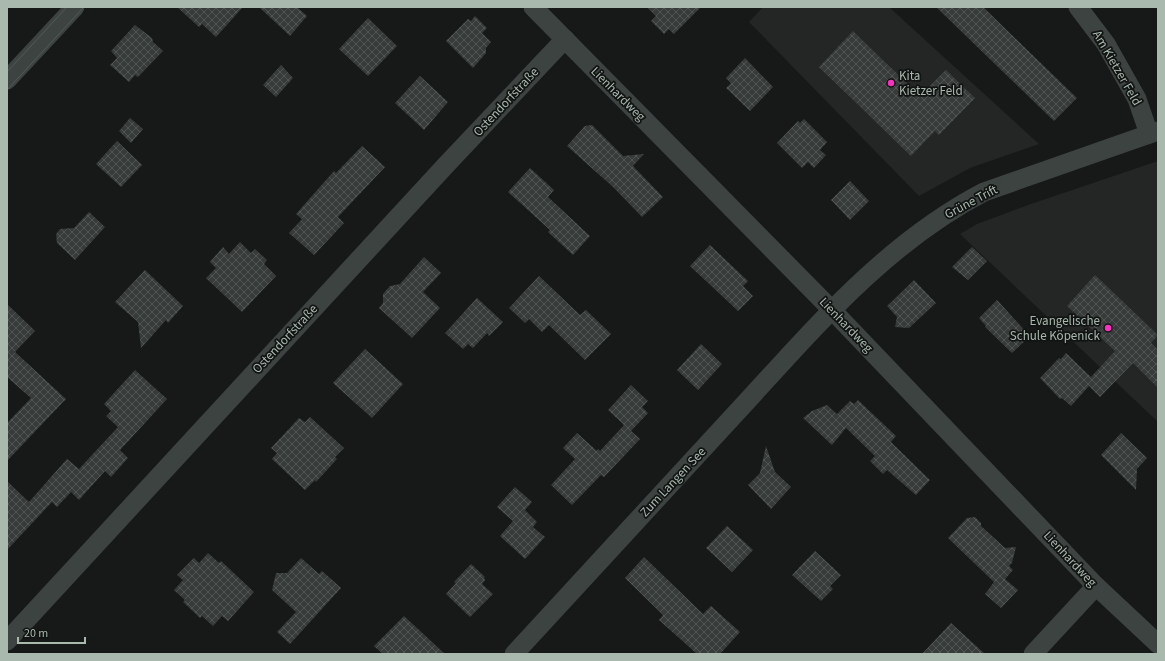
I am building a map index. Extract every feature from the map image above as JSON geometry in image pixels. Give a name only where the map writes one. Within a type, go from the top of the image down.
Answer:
[{"type":"street","points":[[7,80],[75,7]]},
{"type":"street","name":"Lienhardweg","points":[[533,7],[832,310],[1096,586],[1158,644]]},
{"type":"street","name":"Am Kietzer Feld","points":[[1078,7],[1106,44],[1134,92],[1153,132]]},
{"type":"street","name":"Ostendorfstraße","points":[[7,641],[438,173],[565,39]]},
{"type":"street","name":"Grüne Trift","points":[[832,310],[902,244],[959,205],[984,192],[1153,132]]},
{"type":"street","name":"Zum Langen See","points":[[514,654],[832,310]]},
{"type":"street","points":[[1033,654],[1096,586]]},
{"type":"shaded area","name":"Kita Kietzer Feld","points":[[763,7],[889,7],[1039,144],[970,168],[919,196],[749,22]]},
{"type":"shaded area","name":"Evangelische Schule Köpenick","points":[[1158,161],[1158,422],[960,234],[977,224],[1031,204]]},
{"type":"building","points":[[177,7],[243,7],[216,37],[202,24],[199,27]]},
{"type":"building","points":[[259,7],[297,7],[307,16],[290,36]]},
{"type":"building","points":[[647,7],[701,7],[674,34],[669,29],[664,34],[651,21],[656,16]]},
{"type":"building","points":[[936,7],[983,7],[1077,98],[1054,121]]},
{"type":"building","points":[[475,16],[487,28],[482,33],[491,42],[486,48],[486,53],[473,68],[446,41],[468,19],[471,21]]},
{"type":"building","points":[[368,18],[397,46],[368,76],[339,49]]},
{"type":"building","points":[[135,25],[152,38],[153,42],[163,51],[138,77],[135,75],[129,82],[110,65],[117,58],[111,51]]},
{"type":"building","points":[[853,31],[920,96],[946,70],[975,98],[939,135],[935,131],[911,156],[819,67]]},
{"type":"building","points":[[745,58],[773,87],[750,111],[726,88],[731,83],[726,78]]},
{"type":"building","points":[[281,65],[293,78],[276,97],[263,85]]},
{"type":"building","points":[[420,76],[448,102],[424,130],[395,103]]},
{"type":"building","points":[[130,118],[143,129],[131,143],[119,131]]},
{"type":"building","points":[[804,119],[827,142],[820,150],[826,155],[814,168],[808,162],[802,168],[777,143],[798,121],[800,123]]},
{"type":"building","points":[[592,125],[623,156],[644,154],[633,166],[663,197],[642,217],[613,187],[567,146],[585,126]]},
{"type":"building","points":[[117,141],[142,165],[121,187],[96,164]]},
{"type":"building","points":[[362,146],[385,167],[338,217],[344,223],[314,255],[289,233],[302,219],[296,214],[334,171],[336,173]]},
{"type":"building","points":[[530,168],[554,190],[548,197],[590,236],[573,255],[548,232],[550,230],[508,192]]},
{"type":"building","points":[[850,181],[869,201],[850,220],[831,200]]},
{"type":"building","points":[[89,212],[105,227],[75,260],[57,243],[56,234],[60,229],[74,228]]},
{"type":"building","points":[[240,242],[251,253],[255,249],[267,260],[264,264],[276,276],[242,312],[206,278],[216,268],[210,262],[223,247],[229,254]]},
{"type":"building","points":[[710,245],[748,281],[743,286],[753,296],[738,311],[690,266]]},
{"type":"building","points":[[972,247],[987,261],[968,280],[952,267]]},
{"type":"building","points":[[424,257],[441,273],[423,292],[440,308],[412,338],[379,308],[383,303],[383,294],[390,286],[400,284]]},
{"type":"building","points":[[145,270],[183,306],[168,323],[166,320],[141,348],[138,322],[115,302]]},
{"type":"building","points":[[1095,275],[1158,335],[1151,343],[1158,350],[1158,388],[1133,363],[1100,397],[1089,386],[1071,406],[1062,398],[1060,399],[1040,378],[1059,358],[1061,359],[1066,353],[1091,377],[1115,351],[1067,306]]},
{"type":"building","points":[[539,276],[580,315],[586,310],[611,334],[585,360],[549,325],[542,332],[529,319],[525,323],[509,308]]},
{"type":"building","points":[[914,280],[936,303],[909,328],[895,327],[897,317],[887,306]]},
{"type":"building","points":[[477,298],[503,322],[489,336],[487,333],[473,348],[468,344],[463,349],[445,333]]},
{"type":"building","points":[[997,300],[1030,336],[1012,353],[985,327],[986,326],[979,318]]},
{"type":"building","points":[[7,304],[35,331],[15,352],[66,399],[7,461],[7,423],[31,398],[7,377]]},
{"type":"building","points":[[701,344],[722,364],[698,390],[677,370]]},
{"type":"building","points":[[365,349],[403,384],[372,418],[333,383]]},
{"type":"building","points":[[135,370],[167,399],[120,450],[128,458],[111,477],[105,471],[79,500],[71,492],[57,507],[52,502],[7,550],[7,481],[29,502],[67,459],[79,469],[118,427],[106,416],[111,411],[104,404]]},
{"type":"building","points":[[631,385],[648,401],[642,407],[648,413],[631,431],[640,439],[604,477],[601,475],[572,505],[551,485],[575,459],[563,448],[577,433],[597,451],[598,449],[600,451],[624,425],[608,410]]},
{"type":"building","points":[[858,400],[896,436],[891,442],[930,480],[916,495],[887,470],[883,474],[870,461],[875,456],[846,428],[832,445],[803,418],[812,411],[827,405],[837,414],[850,401],[854,404]]},
{"type":"building","points":[[310,417],[344,448],[335,457],[337,459],[316,482],[315,480],[305,490],[272,459],[277,453],[271,448],[299,418],[305,422]]},
{"type":"building","points":[[1121,433],[1147,458],[1137,469],[1136,490],[1101,455]]},
{"type":"building","points":[[766,446],[775,472],[791,487],[771,509],[748,485],[760,473]]},
{"type":"building","points":[[515,487],[532,502],[525,510],[537,522],[533,527],[545,537],[525,559],[500,536],[513,521],[497,507]]},
{"type":"building","points":[[975,517],[981,523],[981,526],[1005,548],[1016,547],[1012,563],[1009,566],[1013,570],[1005,579],[1018,590],[1001,608],[985,594],[994,582],[948,538],[967,518]]},
{"type":"building","points":[[727,526],[753,550],[732,572],[706,548]]},
{"type":"building","points":[[815,551],[841,575],[830,586],[833,589],[821,601],[792,575]]},
{"type":"building","points":[[208,553],[219,563],[221,561],[254,592],[228,621],[222,616],[213,626],[202,616],[200,618],[183,602],[185,600],[174,590],[183,580],[177,575],[194,558],[199,563]]},
{"type":"building","points":[[644,557],[703,614],[711,606],[740,632],[720,654],[697,654],[659,620],[663,615],[625,578]]},
{"type":"building","points":[[301,558],[319,574],[322,571],[341,588],[290,644],[277,632],[296,612],[272,590],[276,573],[287,573]]},
{"type":"building","points":[[471,564],[485,577],[482,584],[493,594],[470,617],[446,594],[456,583],[454,582]]},
{"type":"building","points":[[404,616],[445,654],[383,654],[374,646]]},
{"type":"building","points":[[951,623],[985,654],[922,654]]},
{"type":"tram line","points":[[7,72],[67,7]]},
{"type":"tram line","points":[[7,90],[84,7]]},
{"type":"place","name":"Kita Kietzer Feld","points":[[891,83]]},
{"type":"place","name":"Evangelische Schule Köpenick","points":[[1108,328]]}]
